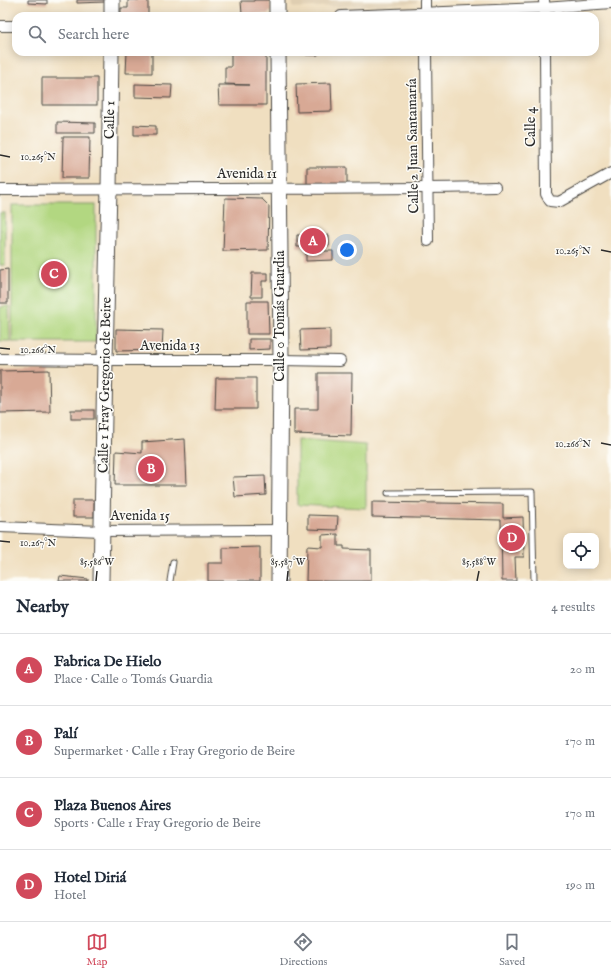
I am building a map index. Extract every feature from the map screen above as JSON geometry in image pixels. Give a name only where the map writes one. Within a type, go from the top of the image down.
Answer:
[{"type":"street","points":[[112,0],[112,12]]},
{"type":"street","points":[[277,0],[277,12]]},
{"type":"street","points":[[425,0],[425,12]]},
{"type":"street","points":[[465,12],[611,3]]},
{"type":"street","points":[[0,26],[12,26]]},
{"type":"street","name":"Calle 1","points":[[109,188],[111,56]]},
{"type":"street","name":"Calle 0 Tomás Guardia","points":[[278,56],[281,360],[279,581]]},
{"type":"street","name":"Calle 2 Juan Santamaría","points":[[426,56],[428,241]]},
{"type":"street","name":"Calle 4","points":[[545,56],[546,194],[550,201],[559,202],[611,173]]},
{"type":"street","name":"Avenida 11","points":[[0,190],[109,188],[495,187]]},
{"type":"street","name":"Calle 1 Fray Gregorio de Beire","points":[[101,581],[109,188]]},
{"type":"street","name":"Avenida 13","points":[[0,359],[340,361]]},
{"type":"street","name":"Avenida 15","points":[[0,527],[102,531],[280,530]]},
{"type":"lane","points":[[388,493],[532,492],[534,581]]},
{"type":"lane","points":[[170,581],[173,562]]},
{"type":"shaded area","points":[[292,0],[417,0],[417,3],[293,8]]},
{"type":"green space","points":[[12,205],[96,205],[96,342],[12,342]]},
{"type":"green space","points":[[0,213],[5,213],[5,265],[0,265]]},
{"type":"green space","points":[[9,306],[10,341],[0,341],[0,307]]},
{"type":"green space","points":[[297,440],[366,445],[366,508],[297,505]]},
{"type":"building","points":[[28,0],[47,0],[47,4],[28,3]]},
{"type":"building","points":[[77,0],[104,0],[105,2],[77,3]]},
{"type":"building","points":[[128,0],[148,0],[148,12],[121,12],[121,8],[128,8]]},
{"type":"building","points":[[270,0],[271,11],[242,12],[241,1]]},
{"type":"building","points":[[127,56],[152,56],[152,73],[126,73]]},
{"type":"building","points":[[231,56],[266,56],[266,105],[219,105],[218,85],[249,85],[225,84],[225,67],[231,67]]},
{"type":"building","points":[[42,78],[97,78],[97,105],[42,105]]},
{"type":"building","points":[[331,83],[332,111],[297,112],[296,84]]},
{"type":"building","points":[[135,84],[172,85],[171,98],[135,97]]},
{"type":"building","points":[[57,122],[95,123],[95,133],[57,133]]},
{"type":"building","points":[[134,125],[156,126],[156,135],[134,135]]},
{"type":"building","points":[[63,137],[90,137],[89,178],[62,178]]},
{"type":"building","points":[[307,167],[347,167],[347,186],[307,185]]},
{"type":"building","points":[[225,198],[262,199],[269,206],[268,250],[223,251]]},
{"type":"building","points":[[297,235],[329,235],[329,246],[297,247]]},
{"type":"building","points":[[306,251],[333,251],[333,260],[306,261]]},
{"type":"building","points":[[8,269],[8,303],[0,303],[0,270]]},
{"type":"building","points":[[252,273],[268,273],[268,281],[262,281],[262,297],[251,297]]},
{"type":"building","points":[[247,301],[268,301],[269,334],[247,334]]},
{"type":"building","points":[[116,329],[163,330],[162,350],[116,351]]},
{"type":"building","points":[[330,329],[330,349],[301,350],[300,330]]},
{"type":"building","points":[[249,339],[270,339],[270,349],[249,350]]},
{"type":"building","points":[[49,370],[50,412],[0,413],[0,371]]},
{"type":"building","points":[[318,373],[352,373],[351,436],[294,434],[294,409],[318,409]]},
{"type":"building","points":[[216,378],[256,378],[256,409],[215,409]]},
{"type":"building","points":[[71,410],[94,410],[94,419],[71,419]]},
{"type":"building","points":[[185,439],[187,485],[115,485],[116,451],[142,453],[142,442]]},
{"type":"building","points":[[265,476],[266,495],[235,497],[233,477]]},
{"type":"building","points":[[73,500],[94,500],[94,517],[73,517]]},
{"type":"building","points":[[372,502],[503,504],[503,518],[523,517],[524,557],[515,557],[516,581],[502,581],[501,520],[372,517]]},
{"type":"building","points":[[308,515],[338,516],[337,530],[308,529]]},
{"type":"building","points":[[338,534],[338,546],[344,546],[344,549],[371,550],[371,581],[306,581],[307,546],[322,547],[322,535]]},
{"type":"building","points":[[260,547],[260,581],[208,581],[208,563],[223,563],[223,548]]},
{"type":"building","points":[[60,576],[88,579],[88,581],[59,581]]},
{"type":"place","name":"Fabrica De Hielo","points":[[313,241]]},
{"type":"place","name":"Plaza Buenos Aires","points":[[54,274]]},
{"type":"place","name":"Palí","points":[[151,469]]},
{"type":"place","name":"Hotel Diriá","points":[[512,538]]}]
